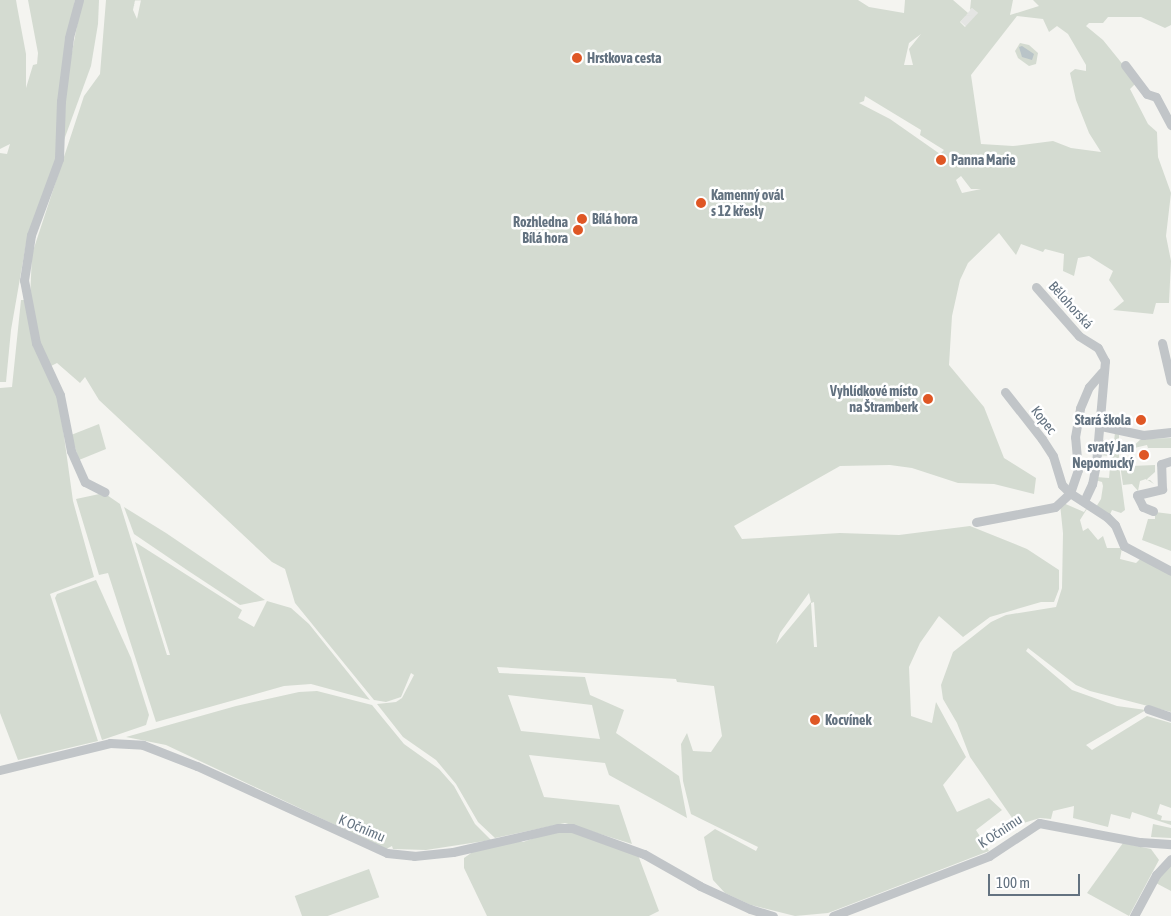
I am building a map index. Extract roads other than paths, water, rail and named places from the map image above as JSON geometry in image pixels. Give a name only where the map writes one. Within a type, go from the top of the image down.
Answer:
[{"type":"street","points":[[79,0],[69,38],[61,101],[59,159],[31,235],[24,280],[36,342],[60,395],[71,450],[85,482],[105,492]]},
{"type":"street","points":[[1125,65],[1148,94],[1156,97],[1171,125]]},
{"type":"street","name":"Bělohorská","points":[[1036,287],[1079,336],[1098,348],[1105,361]]},
{"type":"street","points":[[1162,343],[1171,381]]},
{"type":"street","name":"Kopec","points":[[1084,501],[1092,484],[1101,426],[1102,372],[1105,361]]},
{"type":"street","name":"Kopec","points":[[1004,392],[1042,439],[1053,456],[1062,484],[1070,493],[1078,470],[1075,437],[1080,408],[1089,386],[1102,372]]},
{"type":"street","points":[[1101,426],[1143,435],[1171,432]]},
{"type":"street","points":[[1154,511],[1143,507],[1137,494],[1162,489],[1160,464],[1171,461]]},
{"type":"street","points":[[976,522],[1055,507],[1070,493],[1084,501],[1115,525],[1124,546],[1171,571]]},
{"type":"street","points":[[1148,709],[1171,717]]},
{"type":"street","name":"K Očnímu","points":[[0,770],[110,743],[143,745],[197,766],[387,853],[414,856],[453,852],[558,828],[572,828],[644,854],[700,886],[750,909],[773,916]]},
{"type":"street","name":"K Očnímu","points":[[833,916],[850,914],[989,856],[1024,830],[1039,823],[1167,844]]},
{"type":"street","points":[[1134,916],[1156,875],[1171,858],[1167,844]]},
{"type":"place","name":"Hrstkova cesta","points":[[577,58]]},
{"type":"place","name":"Panna Marie","points":[[941,160]]},
{"type":"place","name":"Kamenný ovál s 12 křesly","points":[[701,203]]},
{"type":"place","name":"Bílá hora","points":[[582,219]]},
{"type":"place","name":"Rozhledna Bílá hora","points":[[578,230]]},
{"type":"place","name":"Vyhlídkové místo na Štramberk","points":[[928,399]]},
{"type":"place","name":"Stará škola","points":[[1141,420]]},
{"type":"place","name":"svatý Jan Nepomucký","points":[[1144,455]]},
{"type":"place","name":"Kocvínek","points":[[815,720]]}]
